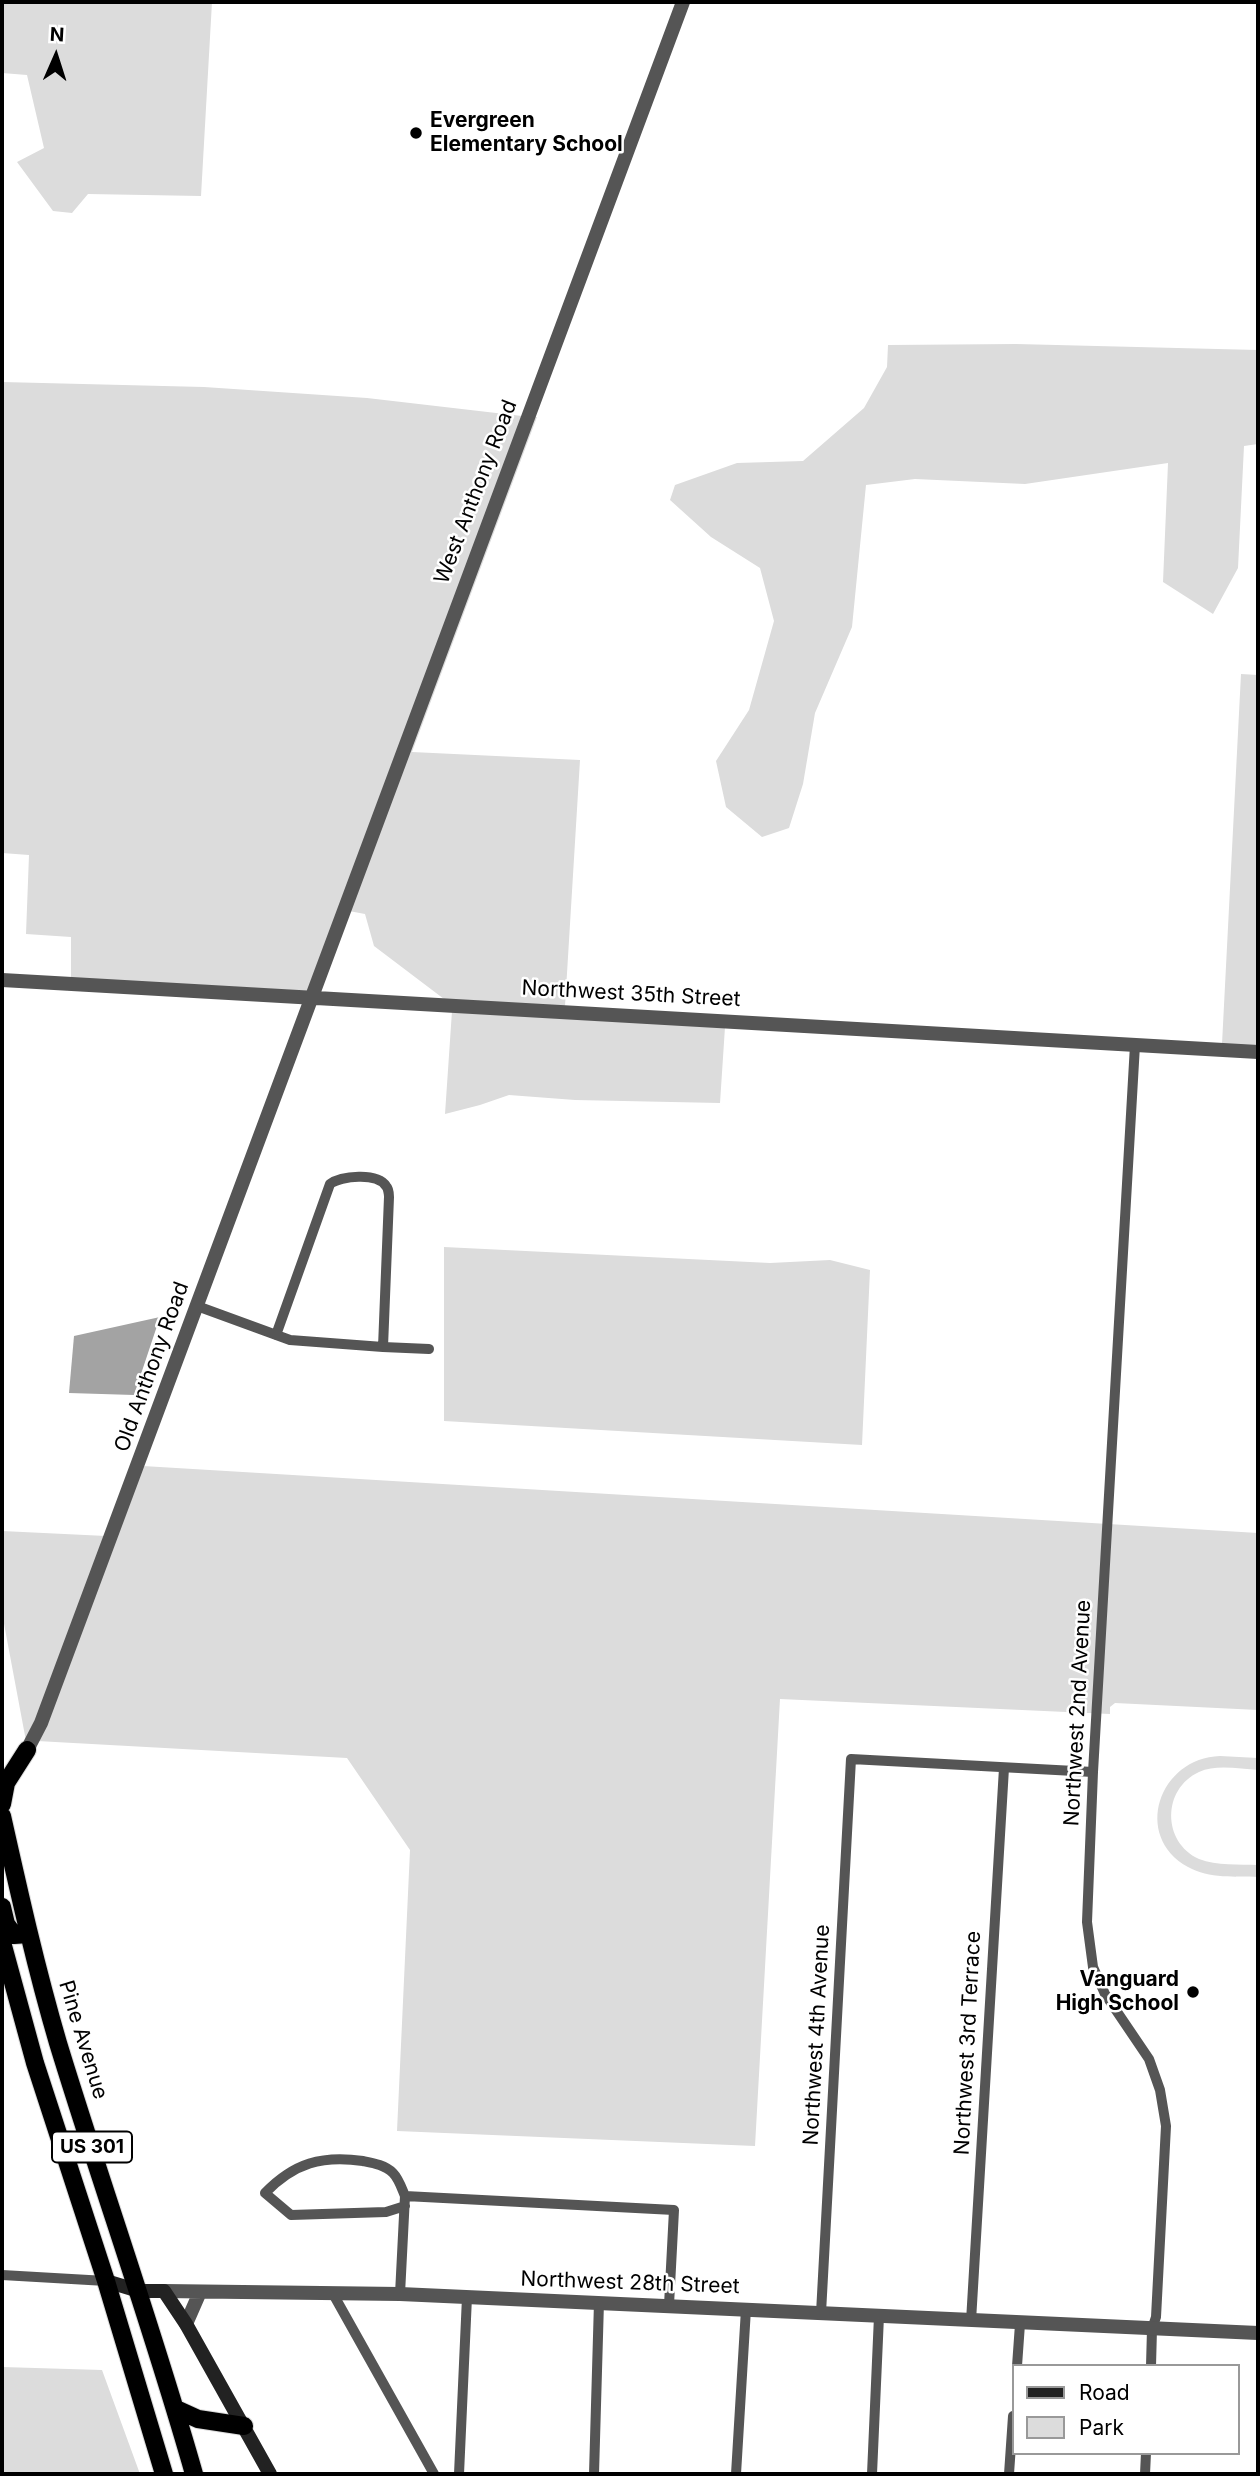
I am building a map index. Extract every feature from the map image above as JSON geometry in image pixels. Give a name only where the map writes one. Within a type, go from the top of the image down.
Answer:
[{"type":"highway","points":[[2,1760],[10,1760],[27,1750]]},
{"type":"highway","points":[[2,1804],[6,1783],[27,1750]]},
{"type":"highway","name":"Pine Avenue","points":[[2,1816],[29,1934],[74,2091],[176,2409],[194,2474]]},
{"type":"highway","points":[[2,1907],[5,1924],[14,1935],[29,1934]]},
{"type":"highway","points":[[3,1946],[16,1952],[25,1961],[58,2073],[74,2091]]},
{"type":"highway","name":"US 301","points":[[3,1946],[35,2063],[106,2281],[164,2474]]},
{"type":"highway","points":[[176,2409],[198,2420],[244,2426]]},
{"type":"main road","name":"Northwest 28th Street","points":[[106,2281],[139,2291],[164,2291]]},
{"type":"main road","points":[[164,2291],[186,2324],[270,2474]]},
{"type":"street","name":"West Anthony Road","points":[[312,997],[683,2]]},
{"type":"street","name":"Northwest 35th Street","points":[[2,980],[1258,1052]]},
{"type":"street","name":"Old Anthony Road","points":[[27,1750],[41,1723],[312,997]]},
{"type":"street","name":"Northwest 2nd Avenue","points":[[1135,1045],[1093,1772],[1087,1922],[1093,1967],[1105,1994],[1150,2059],[1160,2090],[1166,2126],[1151,2364]]},
{"type":"street","points":[[276,1335],[330,1184],[346,1177],[374,1179],[387,1187],[390,1197],[383,1347]]},
{"type":"street","points":[[197,1306],[304,1343],[429,1349]]},
{"type":"street","name":"Northwest 4th Avenue","points":[[821,2313],[851,1759],[1004,1768]]},
{"type":"street","points":[[1004,1768],[1093,1772]]},
{"type":"street","name":"Northwest 3rd Terrace","points":[[971,2321],[1004,1768]]},
{"type":"street","points":[[400,2294],[405,2201],[395,2175],[387,2168],[374,2163],[331,2158],[306,2164],[278,2179],[265,2193],[292,2215],[386,2212],[405,2201],[674,2210],[670,2305]]},
{"type":"street","name":"Northwest 28th Street","points":[[2,2274],[106,2281]]},
{"type":"street","name":"Northwest 28th Street","points":[[164,2291],[400,2294],[1258,2333]]},
{"type":"street","points":[[186,2324],[200,2292]]},
{"type":"street","points":[[332,2292],[433,2474]]},
{"type":"street","points":[[458,2474],[467,2297]]},
{"type":"street","points":[[594,2474],[599,2302]]},
{"type":"street","points":[[736,2474],[746,2309]]},
{"type":"street","points":[[873,2474],[878,2316]]},
{"type":"street","points":[[1017,2364],[1020,2324]]},
{"type":"street","points":[[1009,2474],[1012,2430]]},
{"type":"street","points":[[1145,2474],[1146,2455]]},
{"type":"green space","points":[[2,2],[212,2],[201,196],[88,194],[72,213],[53,211],[17,162],[44,148],[27,75],[2,73]]},
{"type":"green space","points":[[1016,344],[1258,350],[1258,444],[1244,446],[1238,568],[1213,614],[1163,582],[1168,463],[1025,484],[915,479],[866,485],[852,627],[815,713],[803,784],[789,828],[762,837],[726,807],[716,761],[749,710],[774,621],[760,568],[711,537],[670,500],[675,485],[737,463],[803,461],[864,408],[887,367],[888,345]]},
{"type":"green space","points":[[2,382],[204,387],[367,398],[522,416],[309,991],[71,978],[71,937],[26,934],[29,855],[2,853]]},
{"type":"green space","points":[[532,417],[537,417],[412,752],[580,760],[565,1006],[444,999],[374,946],[365,914],[349,911]]},
{"type":"green space","points":[[1241,674],[1258,675],[1258,1046],[1222,1044]]},
{"type":"green space","points":[[452,1011],[725,1027],[720,1103],[575,1100],[509,1095],[445,1114]]},
{"type":"green space","points":[[444,1247],[770,1263],[830,1260],[870,1270],[862,1445],[444,1421]]},
{"type":"green space","points":[[143,1466],[1258,1533],[1258,1710],[1115,1703],[1110,1707],[1110,1714],[780,1699],[755,2146],[397,2131],[410,1850],[347,1758],[37,1741]]},
{"type":"green space","points":[[2,1531],[106,1536],[26,1741],[2,1613]]},
{"type":"green space","points":[[1220,1756],[1258,1758],[1258,1770],[1213,1768],[1199,1772],[1187,1780],[1178,1790],[1173,1803],[1173,1828],[1178,1841],[1199,1859],[1221,1864],[1258,1865],[1258,1877],[1223,1876],[1196,1871],[1171,1853],[1161,1837],[1157,1819],[1160,1801],[1168,1784],[1181,1770],[1199,1760]]},
{"type":"green space","points":[[2,2367],[102,2370],[140,2474],[2,2474]]},
{"type":"shaded area","points":[[160,1317],[134,1395],[69,1393],[74,1336]]},
{"type":"place","name":"Evergreen Elementary School","points":[[416,133]]},
{"type":"place","name":"Vanguard High School","points":[[1193,1992]]}]
